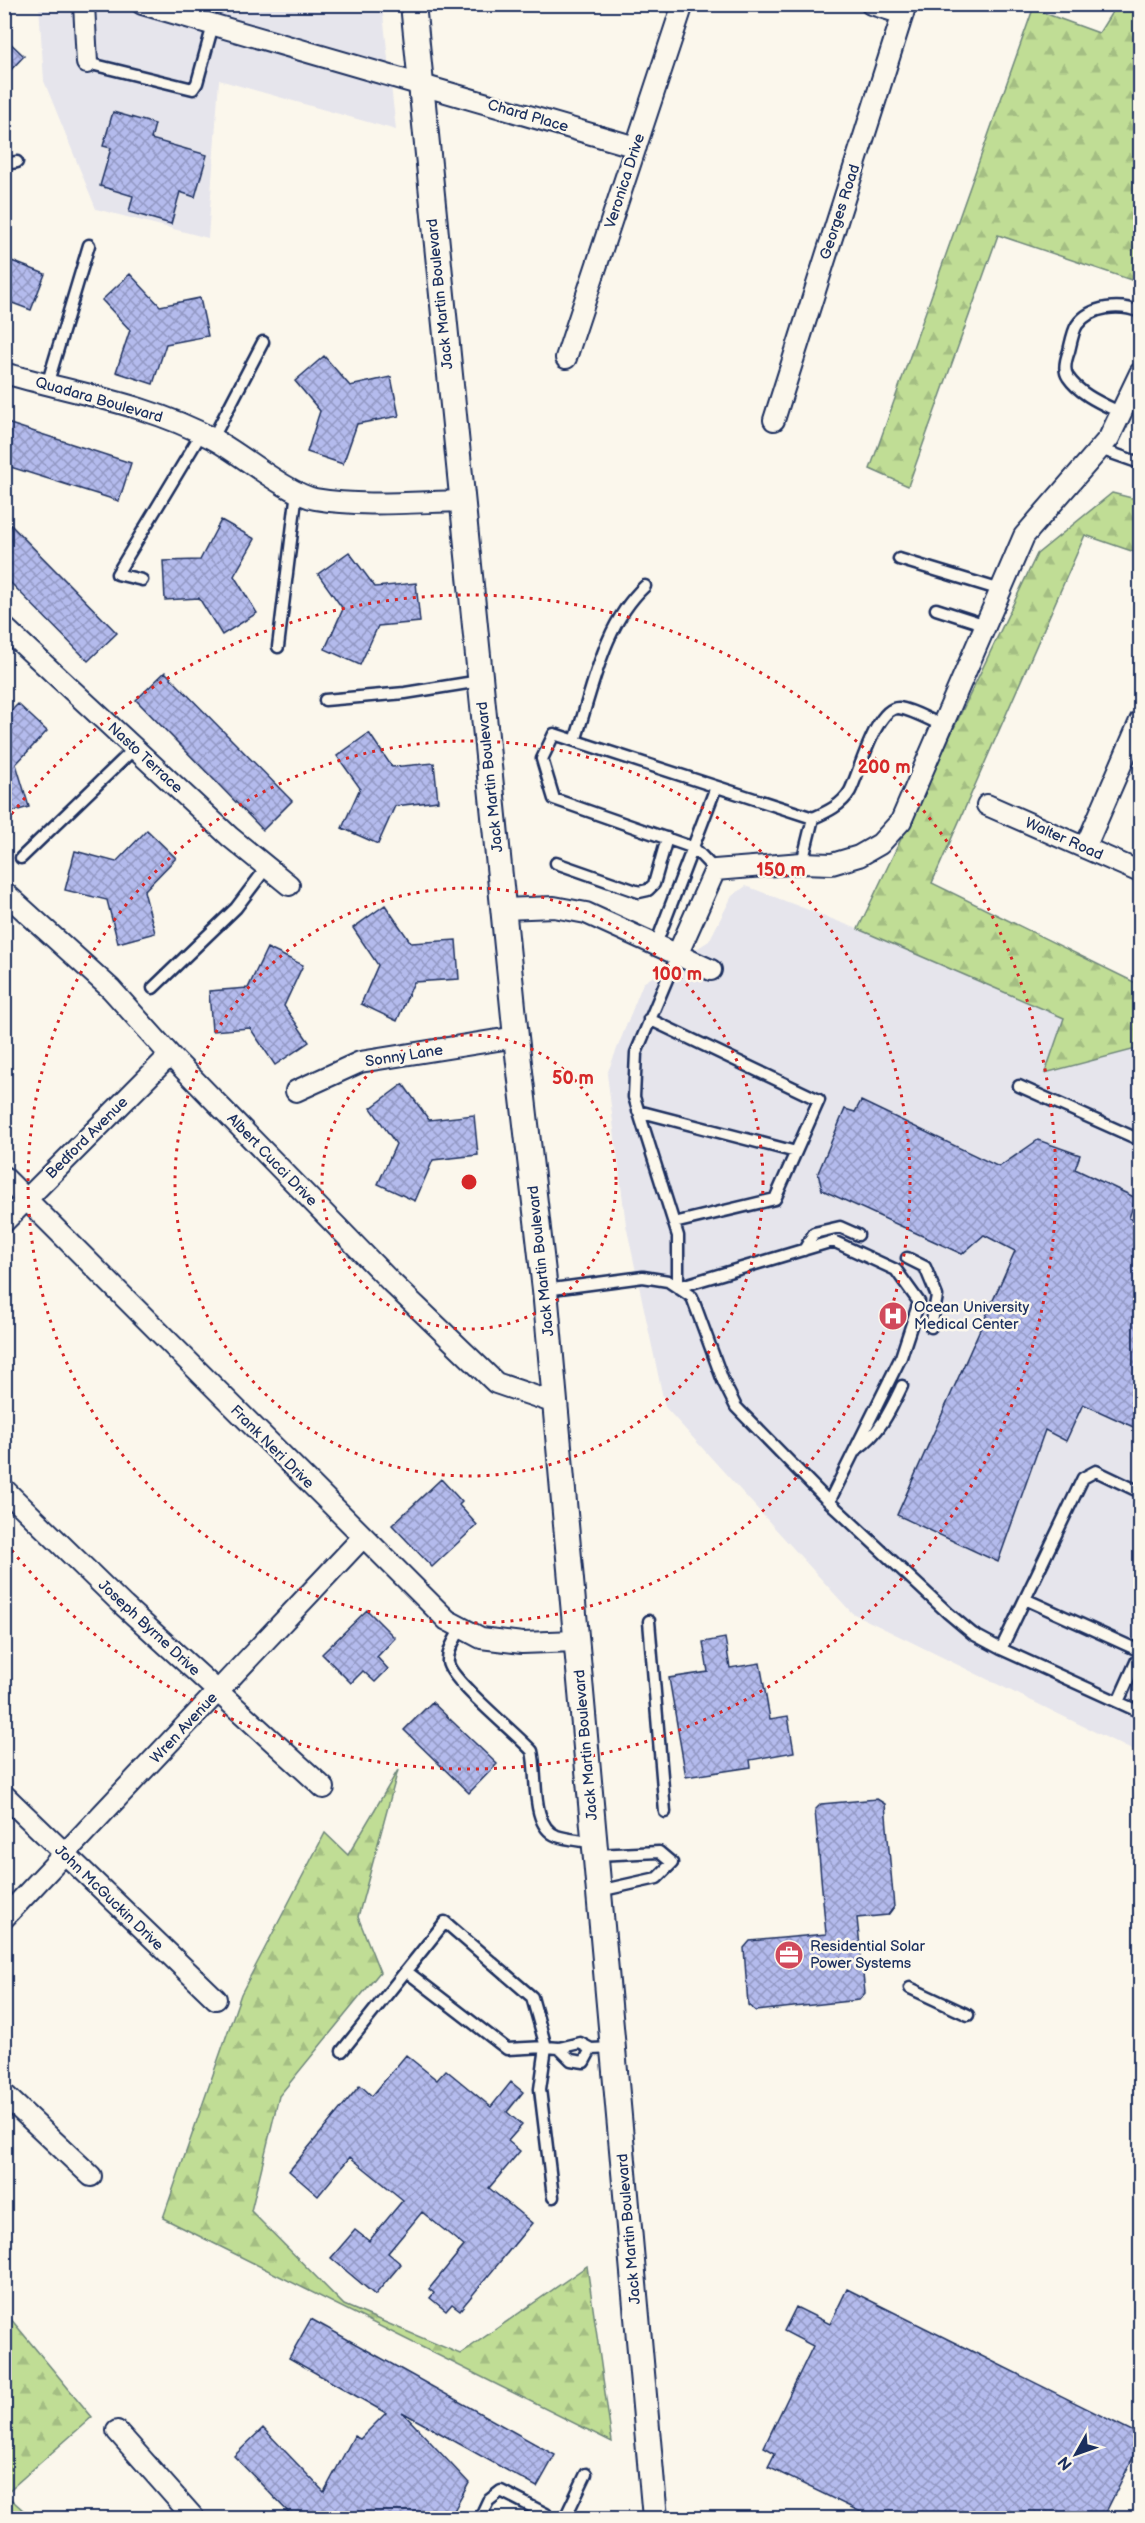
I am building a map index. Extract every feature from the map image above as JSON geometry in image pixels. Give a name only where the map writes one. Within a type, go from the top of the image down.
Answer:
[{"type":"street","points":[[84,4],[87,63]]},
{"type":"street","name":"Chard Place","points":[[142,4],[636,147]]},
{"type":"street","name":"Jack Martin Boulevard","points":[[413,4],[419,85],[516,1037],[545,1290],[595,1849],[602,2048],[658,2517]]},
{"type":"street","name":"Veronica Drive","points":[[567,358],[683,4]]},
{"type":"street","points":[[871,4],[905,9]]},
{"type":"street","name":"Georges Road","points":[[774,420],[905,9]]},
{"type":"street","name":"Quadara Boulevard","points":[[4,373],[146,411],[207,436],[313,499],[371,503],[461,501]]},
{"type":"street","points":[[678,953],[716,870],[802,863],[832,864],[859,856],[880,844],[901,821],[1024,536],[1100,449],[1121,413],[1140,373]]},
{"type":"street","name":"Nasto Terrace","points":[[4,627],[231,837],[289,885]]},
{"type":"street","points":[[1085,848],[1140,721]]},
{"type":"street","name":"Walter Road","points":[[987,805],[1140,872]]},
{"type":"street","name":"Albert Cucci Drive","points":[[4,892],[111,989],[170,1055],[391,1282],[496,1383],[555,1403]]},
{"type":"street","points":[[504,909],[555,907],[586,913],[711,970]]},
{"type":"street","name":"Sonny Lane","points":[[296,1091],[360,1062],[516,1037]]},
{"type":"street","name":"Bedford Avenue","points":[[4,1221],[170,1055]]},
{"type":"street","name":"Frank Neri Drive","points":[[4,1177],[447,1620],[481,1638],[522,1643],[576,1641]]},
{"type":"street","name":"Joseph Byrne Drive","points":[[4,1489],[124,1606],[324,1788]]},
{"type":"street","name":"Wren Avenue","points":[[4,1918],[65,1856],[363,1537]]},
{"type":"street","name":"John McGuckin Drive","points":[[4,1795],[216,1999]]},
{"type":"street","points":[[4,2094],[91,2176]]},
{"type":"street","points":[[117,2431],[194,2518]]},
{"type":"lane","points":[[87,63],[193,89],[197,83],[213,25]]},
{"type":"lane","points":[[4,164],[17,162]]},
{"type":"lane","points":[[47,385],[89,245]]},
{"type":"lane","points":[[1121,413],[1084,394],[1066,376],[1065,362],[1077,325],[1091,313],[1107,308],[1130,307],[1140,312]]},
{"type":"lane","points":[[142,580],[117,574],[207,436],[262,342]]},
{"type":"lane","points":[[1100,449],[1140,463]]},
{"type":"lane","points":[[278,647],[297,490]]},
{"type":"lane","points":[[899,559],[1001,590]]},
{"type":"lane","points":[[575,741],[610,635],[629,601],[645,586]]},
{"type":"lane","points":[[936,609],[986,625]]},
{"type":"lane","points":[[325,700],[405,693],[480,681]]},
{"type":"lane","points":[[716,870],[694,848],[554,799],[543,759],[554,734],[813,818],[832,809],[849,793],[879,722],[888,712],[898,708],[942,725]]},
{"type":"lane","points":[[21,858],[135,748]]},
{"type":"lane","points":[[657,944],[716,787]]},
{"type":"lane","points":[[802,863],[813,818]]},
{"type":"lane","points":[[556,863],[639,892],[648,890],[654,884],[667,838]]},
{"type":"lane","points":[[153,988],[236,908],[267,867]]},
{"type":"lane","points":[[678,953],[636,1053],[634,1097],[678,1236],[678,1287]]},
{"type":"lane","points":[[649,1019],[819,1100],[775,1199],[674,1222]]},
{"type":"lane","points":[[1019,1086],[1140,1140]]},
{"type":"lane","points":[[638,1111],[796,1152]]},
{"type":"lane","points":[[804,1250],[814,1233],[840,1227],[858,1235]]},
{"type":"lane","points":[[678,1287],[833,1241],[896,1270],[919,1302],[901,1357],[830,1502]]},
{"type":"lane","points":[[907,1258],[925,1267],[937,1296],[931,1327]]},
{"type":"lane","points":[[545,1290],[643,1277],[668,1281],[678,1287],[692,1297],[723,1382],[736,1407],[830,1502],[948,1613],[973,1634],[1000,1649],[1140,1712]]},
{"type":"lane","points":[[855,1451],[872,1439],[888,1416],[902,1386]]},
{"type":"lane","points":[[1000,1649],[1083,1479],[1096,1471],[1140,1492]]},
{"type":"lane","points":[[1025,1599],[1140,1652],[1118,1702]]},
{"type":"lane","points":[[649,1621],[665,1812]]},
{"type":"lane","points":[[461,1628],[449,1651],[448,1665],[460,1682],[532,1751],[536,1765],[537,1808],[543,1823],[555,1836],[595,1849],[659,1852],[672,1863],[657,1878],[598,1891]]},
{"type":"lane","points":[[342,2051],[445,1922],[532,1997],[546,2047],[540,2089],[553,2197]]},
{"type":"lane","points":[[406,1971],[507,2049],[559,2048],[579,2043],[602,2048]]},
{"type":"lane","points":[[910,1988],[968,2015]]},
{"type":"lane","points":[[559,2048],[571,2060],[584,2062],[602,2048]]},
{"type":"lane","points":[[565,2518],[586,2474]]},
{"type":"lane","points":[[480,2518],[488,2501],[501,2491],[549,2517]]},
{"type":"shaded area","points":[[39,5],[382,5],[396,130],[219,80],[208,238],[96,209],[44,81]]},
{"type":"shaded area","name":"Ocean University Medical Center","points":[[746,886],[858,929],[1065,1018],[1045,1073],[1140,1048],[1140,1754],[852,1613],[665,1407],[626,1225],[607,1074],[643,983],[709,941],[732,896]]},
{"type":"green space","points":[[1117,4],[1140,5],[1140,283],[998,235],[908,486],[870,469],[1033,9],[1099,33]]},
{"type":"green space","points":[[1112,493],[1140,500],[1140,554],[1085,535],[932,883],[1140,985],[1140,1048],[1045,1073],[1064,1018],[858,929],[1037,554]]},
{"type":"green space","points":[[398,1770],[358,1917],[380,1972],[279,2096],[251,2211],[344,2305],[460,2354],[587,2266],[612,2442],[163,2218],[241,1994],[325,1833],[348,1855]]},
{"type":"green space","points":[[5,2312],[92,2417],[5,2494]]},
{"type":"green space","points":[[5,2494],[32,2518],[5,2518]]},
{"type":"building","points":[[4,37],[24,56],[4,77]]},
{"type":"building","points":[[113,112],[155,124],[151,139],[207,155],[195,197],[180,192],[171,224],[129,212],[133,196],[100,186],[111,148],[103,146]]},
{"type":"building","points":[[4,258],[45,274],[31,310],[4,300]]},
{"type":"building","points":[[130,274],[160,306],[200,298],[208,336],[166,344],[153,384],[116,372],[130,330],[102,300]]},
{"type":"building","points":[[324,356],[350,386],[391,377],[399,416],[357,424],[343,464],[307,452],[320,411],[295,381]]},
{"type":"building","points":[[4,422],[131,463],[119,501],[4,465]]},
{"type":"building","points":[[4,518],[117,633],[88,661],[4,576]]},
{"type":"building","points":[[221,520],[255,539],[234,576],[257,613],[222,635],[199,598],[165,600],[163,561],[200,560]]},
{"type":"building","points":[[349,552],[375,587],[416,583],[420,622],[378,626],[360,665],[325,649],[343,609],[318,574]]},
{"type":"building","points":[[165,672],[292,801],[263,830],[136,700]]},
{"type":"building","points":[[18,704],[47,731],[16,764],[29,807],[4,814],[4,718]]},
{"type":"building","points":[[369,733],[392,767],[434,763],[438,801],[395,806],[378,844],[342,828],[360,788],[337,756]]},
{"type":"building","points":[[147,830],[176,858],[144,891],[155,933],[118,943],[107,900],[65,890],[75,851],[116,862]]},
{"type":"building","points":[[385,905],[411,943],[456,940],[459,979],[414,982],[397,1021],[361,1004],[378,965],[353,928]]},
{"type":"building","points":[[267,948],[303,965],[284,1006],[309,1042],[275,1065],[250,1028],[212,1031],[209,991],[248,988]]},
{"type":"building","points":[[403,1084],[429,1120],[474,1115],[478,1155],[433,1160],[415,1201],[378,1184],[396,1144],[371,1108]]},
{"type":"building","name":"Ocean University Medical Center","points":[[861,1101],[999,1167],[1038,1140],[1080,1155],[1075,1169],[1136,1198],[1129,1218],[1140,1223],[1140,1430],[1083,1404],[1066,1441],[1045,1430],[998,1562],[897,1515],[1015,1251],[984,1235],[962,1254],[822,1190],[818,1173],[845,1109],[855,1112]]},
{"type":"building","points":[[441,1479],[462,1502],[459,1505],[477,1525],[432,1567],[392,1525]]},
{"type":"building","points":[[367,1610],[395,1638],[377,1657],[388,1669],[375,1682],[363,1671],[351,1683],[322,1654]]},
{"type":"building","points":[[725,1638],[730,1668],[760,1663],[770,1719],[788,1716],[794,1752],[750,1760],[751,1767],[686,1777],[669,1678],[708,1672],[703,1642]]},
{"type":"building","points":[[432,1702],[497,1764],[469,1793],[404,1730]]},
{"type":"building","points":[[877,1799],[885,1804],[894,1907],[888,1915],[857,1918],[865,1993],[859,2000],[756,2011],[748,2005],[744,1948],[750,1941],[826,1934],[815,1810],[821,1804]]},
{"type":"building","points":[[406,2055],[437,2080],[446,2070],[491,2107],[511,2082],[523,2092],[507,2112],[522,2125],[508,2141],[520,2151],[489,2188],[532,2223],[460,2310],[452,2304],[446,2311],[430,2298],[434,2293],[429,2289],[464,2246],[422,2212],[388,2253],[401,2264],[375,2295],[331,2258],[355,2230],[369,2241],[403,2200],[350,2157],[318,2196],[289,2171],[360,2085],[372,2096]]},
{"type":"building","points":[[847,2289],[1140,2435],[1140,2443],[1103,2518],[873,2518],[768,2467],[775,2453],[764,2447],[813,2346],[784,2331],[796,2307],[830,2324]]},
{"type":"building","points":[[311,2319],[555,2455],[537,2487],[402,2412],[469,2483],[450,2518],[294,2518],[234,2456],[263,2428],[324,2492],[354,2436],[360,2439],[386,2413],[289,2358]]},
{"type":"place","name":"Ocean University Medical Center","points":[[893,1316]]},
{"type":"place","name":"Residential Solar Power Systems","points":[[789,1955]]}]
